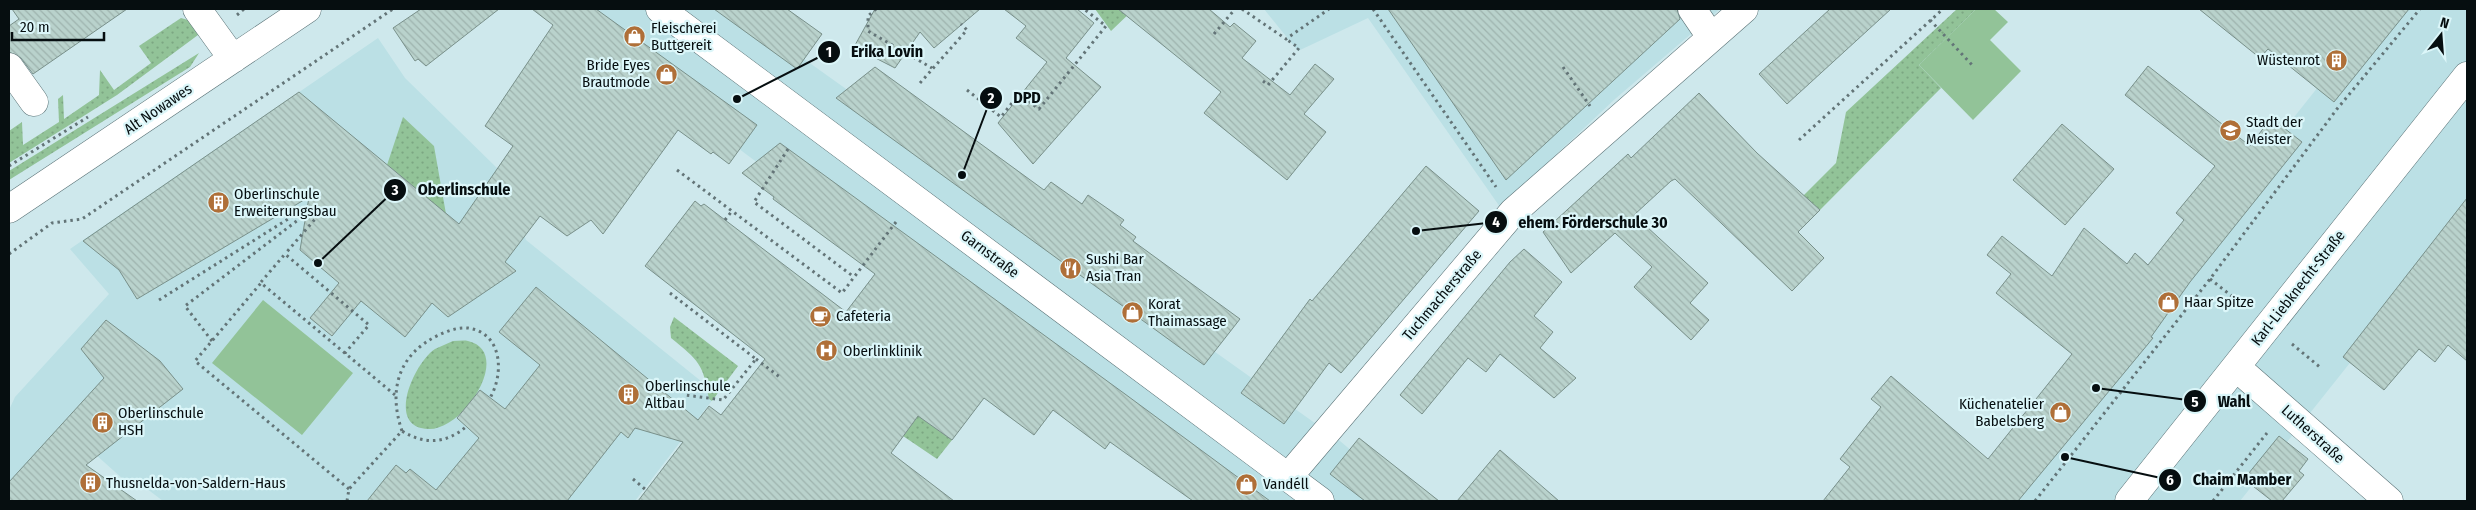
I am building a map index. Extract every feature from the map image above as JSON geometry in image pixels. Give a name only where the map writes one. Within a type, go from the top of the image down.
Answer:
[{"type":"street","points":[[197,9],[233,59]]},
{"type":"street","name":"Alt Nowawes","points":[[9,209],[306,9]]},
{"type":"street","name":"Garnstraße","points":[[660,9],[1320,501]]},
{"type":"street","points":[[1692,9],[1711,37]]},
{"type":"street","name":"Tuchmacherstraße","points":[[1288,476],[1513,212],[1744,9]]},
{"type":"street","points":[[9,67],[34,102]]},
{"type":"street","name":"Karl-Liebknecht-Straße","points":[[2129,501],[2467,76]]},
{"type":"street","name":"Lutherstraße","points":[[2236,368],[2286,409],[2389,501]]},
{"type":"path","points":[[9,254],[52,223],[82,219],[393,9]]},
{"type":"path","points":[[876,9],[868,16],[868,31],[932,68]]},
{"type":"path","points":[[967,90],[1001,117],[1019,94],[1039,110],[1106,26],[1084,9]]},
{"type":"path","points":[[1214,34],[1235,9]]},
{"type":"path","points":[[1242,9],[1299,48],[1268,85],[1263,81]]},
{"type":"path","points":[[1286,38],[1329,9]]},
{"type":"path","points":[[1372,9],[1513,212]]},
{"type":"path","points":[[1799,140],[1943,9]]},
{"type":"path","points":[[2035,501],[2210,279],[2336,110],[2420,9]]},
{"type":"path","points":[[1930,20],[1973,66]]},
{"type":"path","points":[[920,83],[967,30],[962,24]]},
{"type":"path","points":[[1563,67],[1606,129]]},
{"type":"path","points":[[9,166],[92,115]]},
{"type":"path","points":[[788,149],[754,202],[854,277]]},
{"type":"path","points":[[677,170],[842,293],[914,197]]},
{"type":"path","points":[[212,341],[185,306],[316,207]]},
{"type":"path","points":[[158,300],[304,209],[316,218],[195,361],[349,489]]},
{"type":"path","points":[[725,220],[732,211]]},
{"type":"path","points":[[285,254],[369,325],[345,353]]},
{"type":"path","points":[[261,283],[395,394]]},
{"type":"path","points":[[670,294],[781,378]]},
{"type":"path","points":[[467,426],[447,439],[434,441],[423,441],[402,431],[397,416],[395,394],[404,366],[414,351],[429,340],[445,332],[468,328],[488,337],[496,350],[500,364],[500,376],[490,398]]},
{"type":"path","points":[[685,395],[724,400],[756,359]]},
{"type":"path","points":[[2213,501],[2286,409]]},
{"type":"path","points":[[347,501],[349,489],[402,431]]},
{"type":"path","points":[[633,479],[646,490]]},
{"type":"shaded area","points":[[551,9],[734,9],[1340,441],[1411,501],[1212,501]]},
{"type":"shaded area","points":[[1264,9],[1720,9],[1615,99],[1500,207],[1368,18],[1298,51]]},
{"type":"shaded area","points":[[2380,9],[2467,9],[2467,306],[2423,271],[2240,501],[1989,501]]},
{"type":"shaded area","points":[[378,38],[405,78],[498,169],[526,240],[717,394],[635,501],[163,501],[138,482],[133,488],[95,454],[52,501],[17,501],[9,495],[9,410],[15,397],[109,294],[70,249]]},
{"type":"green space","points":[[1095,9],[1134,9],[1111,31]]},
{"type":"green space","points":[[1957,9],[1976,9],[1919,65],[1941,88],[1820,210],[1803,196],[1836,163],[1846,112]]},
{"type":"green space","points":[[1976,9],[1994,9],[2008,22],[1990,40],[2021,71],[1973,120],[1919,65]]},
{"type":"green space","points":[[181,18],[193,24],[198,35],[117,95],[9,163],[9,131],[22,122],[23,145],[59,122],[58,99],[63,95],[64,119],[99,95],[100,70],[114,90],[151,63],[139,46]]},
{"type":"green space","points":[[199,53],[190,67],[9,180],[9,171]]},
{"type":"green space","points":[[403,117],[434,146],[446,214],[387,165]]},
{"type":"green space","points":[[263,300],[353,373],[302,435],[212,363]]},
{"type":"green space","points":[[674,317],[738,366],[712,401],[709,399],[702,370],[694,358],[671,338],[670,327]]},
{"type":"green space","points":[[453,341],[468,341],[481,348],[486,360],[485,374],[479,390],[469,405],[456,418],[442,426],[428,429],[415,426],[408,418],[406,406],[412,380],[427,356],[435,349]]},
{"type":"green space","points":[[925,406],[934,427],[952,440],[937,459],[903,436]]},
{"type":"building","points":[[12,9],[127,9],[33,74],[21,58],[9,52],[9,26],[19,19]]},
{"type":"building","points":[[421,9],[499,9],[426,66],[418,59],[415,61],[393,28]]},
{"type":"building","points":[[532,9],[596,9],[757,125],[729,164],[713,152],[711,154],[678,130],[603,234],[591,220],[567,236],[540,216],[505,262],[516,271],[448,317],[432,303],[405,337],[361,301],[332,336],[310,318],[339,283],[300,250],[309,197],[137,299],[119,270],[83,241],[299,92],[459,224],[513,146],[485,126],[553,25]]},
{"type":"building","points":[[714,9],[787,9],[822,34],[797,69]]},
{"type":"building","points":[[875,9],[980,9],[934,48],[920,32],[895,68],[854,47]]},
{"type":"building","points":[[1004,9],[1077,9],[1094,23],[1066,58],[1101,87],[1033,164],[998,123],[1047,62],[1016,38],[1026,26]]},
{"type":"building","points":[[1118,9],[1209,9],[1230,27],[1234,23],[1256,41],[1242,58],[1290,95],[1315,64],[1334,79],[1304,114],[1326,132],[1287,180],[1204,113],[1221,92]]},
{"type":"building","points":[[1388,9],[1677,9],[1680,19],[1506,180]]},
{"type":"building","points":[[1830,9],[1891,9],[1787,104],[1759,74]]},
{"type":"building","points":[[2199,9],[2409,9],[2334,102],[2268,49],[2260,58]]},
{"type":"building","points":[[2148,66],[2250,146],[2271,118],[2302,142],[2190,282],[2151,337],[2153,338],[2018,501],[1823,501],[1850,467],[1840,459],[1881,407],[1871,399],[1891,376],[1988,459],[2072,354],[1996,293],[2011,274],[1987,255],[2002,236],[2052,276],[2084,228],[2127,264],[2135,253],[2148,265],[2184,220],[2176,213],[2215,166],[2125,95]]},
{"type":"building","points":[[875,67],[1044,190],[1051,182],[1082,204],[1088,195],[1124,220],[1120,225],[1136,237],[1133,241],[1240,319],[1204,365],[836,98]]},
{"type":"building","points":[[1699,93],[1757,153],[1820,210],[1798,232],[1824,258],[1792,291],[1675,179],[1671,181],[1634,215],[1708,283],[1690,303],[1709,320],[1691,340],[1634,287],[1652,267],[1615,233],[1571,273],[1543,232],[1628,154],[1631,158]]},
{"type":"building","points":[[2062,124],[2114,169],[2065,225],[2013,180]]},
{"type":"building","points":[[780,143],[1270,501],[1193,501],[1110,442],[1105,449],[1053,410],[1034,435],[984,398],[952,440],[918,416],[891,453],[954,501],[638,501],[683,442],[635,428],[628,438],[621,432],[567,501],[367,501],[396,465],[406,473],[410,469],[436,490],[479,438],[457,418],[480,390],[505,409],[540,365],[499,332],[536,287],[698,420],[709,406],[721,415],[765,359],[645,266],[695,201],[701,206],[704,204],[846,312],[875,274],[773,199],[774,197],[742,173]]},
{"type":"building","points":[[1426,166],[1479,211],[1341,373],[1329,363],[1284,424],[1241,393],[1310,299],[1312,301]]},
{"type":"building","points":[[2467,198],[2467,361],[2448,345],[2435,362],[2419,349],[2384,390],[2343,357]]},
{"type":"building","points":[[1524,249],[1562,282],[1534,316],[1553,332],[1540,348],[1576,378],[1554,398],[1500,354],[1486,372],[1468,358],[1422,414],[1400,395],[1510,262]]},
{"type":"building","name":"Oberlinschule HSH","points":[[106,320],[160,361],[183,389],[86,465],[137,501],[9,501],[9,482],[104,378],[81,349]]},
{"type":"building","points":[[2279,436],[2308,459],[2299,471],[2304,475],[2282,501],[2272,501],[2244,479]]},
{"type":"building","points":[[1359,438],[1439,501],[1365,501],[1330,474]]},
{"type":"building","points":[[1500,450],[1559,501],[1457,501]]},
{"type":"place","name":"Fleischerei Buttgereit","points":[[635,37]]},
{"type":"place","name":"Wüstenrot","points":[[2336,60]]},
{"type":"place","name":"Bride Eyes Brautmode","points":[[666,74]]},
{"type":"place","name":"Erika Lovin","points":[[737,99]]},
{"type":"place","name":"Stadt der Meister","points":[[2230,131]]},
{"type":"place","name":"DPD","points":[[962,175]]},
{"type":"place","name":"Oberlinschule Erweiterungsbau","points":[[218,203]]},
{"type":"place","name":"ehem. Förderschule 30","points":[[1416,231]]},
{"type":"place","name":"Oberlinschule","points":[[318,263]]},
{"type":"place","name":"Sushi Bar Asia Tran","points":[[1070,268]]},
{"type":"place","name":"Haar Spitze","points":[[2168,302]]},
{"type":"place","name":"Korat Thaimassage","points":[[1132,313]]},
{"type":"place","name":"Cafeteria","points":[[820,316]]},
{"type":"place","name":"Oberlinklinik","points":[[827,351]]},
{"type":"place","name":"Wahl","points":[[2096,388]]},
{"type":"place","name":"Oberlinschule Altbau","points":[[629,395]]},
{"type":"place","name":"Küchenatelier Babelsberg","points":[[2060,413]]},
{"type":"place","name":"Oberlinschule HSH","points":[[102,422]]},
{"type":"place","name":"Chaim Mamber","points":[[2065,457]]},
{"type":"place","name":"Thusnelda-von-Saldern-Haus","points":[[90,483]]},
{"type":"place","name":"Vandéll","points":[[1247,484]]}]
